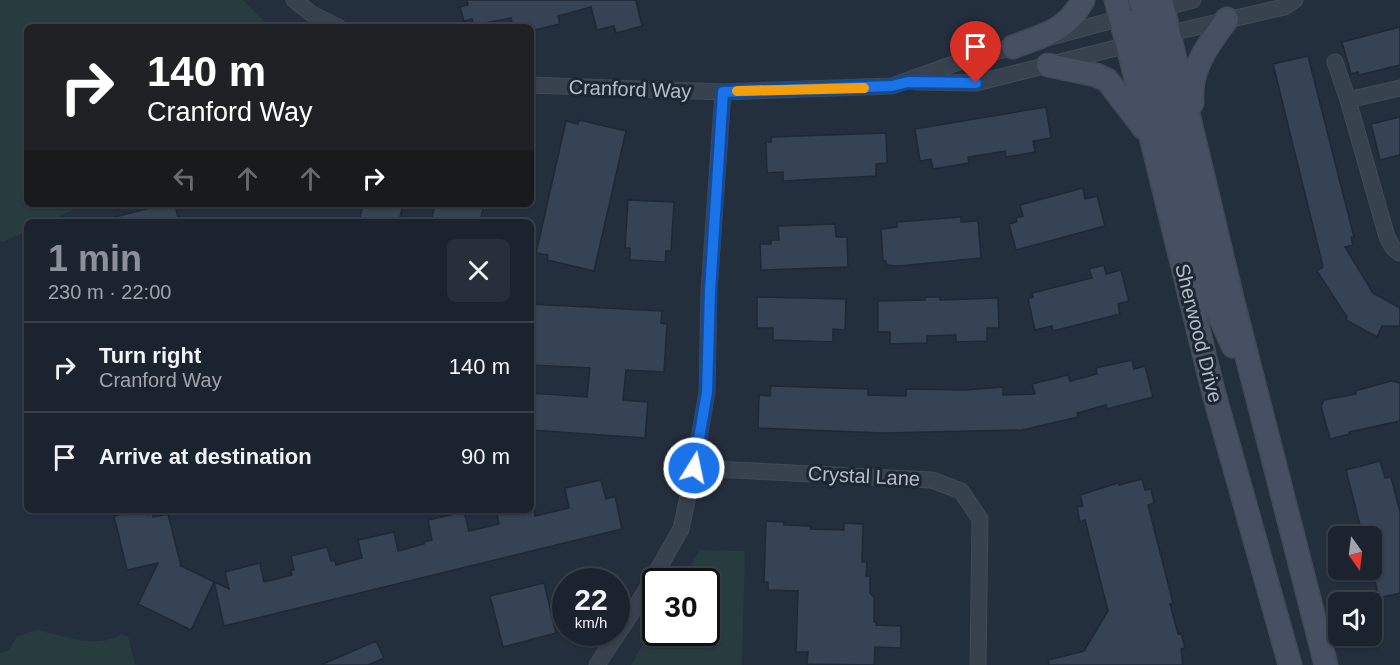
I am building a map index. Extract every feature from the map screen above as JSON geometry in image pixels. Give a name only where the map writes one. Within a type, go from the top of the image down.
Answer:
[{"type":"main road","points":[[1013,47],[1061,28],[1075,14],[1083,0]]},
{"type":"main road","name":"Sherwood Drive","points":[[1152,5],[1170,33],[1259,407],[1326,665]]},
{"type":"main road","name":"Sherwood Drive","points":[[1118,9],[1137,42],[1151,137],[1214,394],[1290,665]]},
{"type":"main road","points":[[1202,170],[1192,99],[1193,84],[1204,50],[1227,18]]},
{"type":"main road","points":[[1137,42],[1214,303],[1259,407]]},
{"type":"main road","points":[[1048,65],[1096,75],[1107,80],[1151,137]]},
{"type":"street","points":[[294,0],[312,14],[332,24]]},
{"type":"street","name":"Cranford Way","points":[[534,85],[723,92],[892,86],[970,58],[1013,47],[1118,9],[1193,0]]},
{"type":"street","name":"Cranford Way","points":[[908,82],[976,83],[1227,18],[1284,7],[1295,0]]},
{"type":"street","points":[[1335,62],[1387,237],[1393,248],[1400,253]]},
{"type":"street","points":[[1348,100],[1400,88]]},
{"type":"street","points":[[597,665],[644,594],[681,529],[707,392],[710,291],[723,92]]},
{"type":"street","name":"Crystal Lane","points":[[694,468],[932,480],[961,491],[980,519],[978,665]]},
{"type":"green space","points":[[0,0],[243,0],[267,24],[24,24],[24,207],[79,207],[53,219],[24,219],[24,232],[2,242],[0,240]]},
{"type":"green space","points":[[700,550],[745,551],[742,665],[631,665],[642,646],[720,646],[720,568],[689,568]]},
{"type":"green space","points":[[38,630],[91,641],[112,639],[121,634],[128,637],[135,664],[140,665],[0,665],[0,653],[9,650],[17,636]]},
{"type":"building","points":[[467,0],[636,0],[642,26],[616,33],[614,26],[597,30],[591,7],[558,16],[560,24],[535,30],[534,24],[512,24],[511,18],[474,24],[472,19],[464,21],[460,7],[468,5]]},
{"type":"building","points":[[1400,27],[1400,65],[1359,75],[1358,72],[1351,74],[1342,42]]},
{"type":"building","points":[[1308,56],[1354,237],[1351,237],[1353,245],[1345,247],[1373,293],[1400,308],[1400,326],[1382,326],[1377,337],[1346,320],[1347,317],[1317,271],[1323,267],[1273,64]]},
{"type":"building","points":[[1046,107],[1051,138],[1033,141],[1035,152],[1006,157],[1005,151],[968,157],[969,163],[933,169],[931,159],[920,161],[915,129]]},
{"type":"building","points":[[1400,117],[1400,155],[1380,160],[1371,124]]},
{"type":"building","points":[[579,120],[626,131],[594,271],[547,260],[548,255],[536,253],[566,121],[578,124]]},
{"type":"building","points":[[886,133],[887,163],[876,164],[876,176],[783,181],[783,172],[767,173],[766,142],[771,142],[771,137]]},
{"type":"building","points":[[1083,188],[1085,199],[1097,196],[1105,226],[1016,250],[1009,224],[1017,222],[1016,218],[1023,216],[1020,205]]},
{"type":"building","points":[[628,200],[674,202],[671,251],[666,251],[665,262],[630,260],[630,248],[625,248]]},
{"type":"building","points":[[153,207],[176,207],[178,219],[115,219],[115,217]]},
{"type":"building","points":[[362,207],[402,207],[400,219],[360,219]]},
{"type":"building","points":[[434,207],[483,207],[481,219],[432,219]]},
{"type":"building","points":[[961,217],[961,222],[978,221],[981,258],[899,266],[886,265],[886,261],[883,261],[881,229],[897,227],[897,222]]},
{"type":"building","points":[[835,224],[836,237],[847,237],[848,267],[761,270],[760,244],[771,244],[771,240],[779,240],[778,226]]},
{"type":"building","points":[[1104,265],[1106,274],[1121,270],[1129,301],[1118,304],[1120,314],[1053,331],[1052,326],[1035,330],[1028,299],[1033,297],[1032,293],[1092,278],[1089,269]]},
{"type":"building","points":[[757,297],[846,299],[845,330],[833,329],[833,342],[773,340],[773,328],[757,328]]},
{"type":"building","points":[[925,297],[940,297],[940,300],[998,298],[999,328],[987,328],[987,341],[956,342],[956,335],[927,336],[927,343],[890,344],[890,332],[878,332],[878,301],[925,300]]},
{"type":"building","points":[[534,304],[662,311],[661,323],[667,324],[664,372],[626,370],[623,400],[648,402],[645,438],[534,430],[534,393],[587,397],[590,368],[534,365]]},
{"type":"building","points":[[1132,360],[1134,369],[1145,366],[1153,397],[1107,409],[1106,405],[1077,413],[1078,417],[1022,430],[883,433],[758,428],[759,395],[770,396],[771,386],[868,389],[868,395],[906,396],[906,389],[966,390],[1003,387],[1003,395],[1035,394],[1032,384],[1068,375],[1070,381],[1097,374],[1096,368]]},
{"type":"building","points":[[1391,381],[1400,383],[1400,421],[1349,432],[1350,434],[1330,439],[1321,406],[1324,400],[1356,394],[1355,391]]},
{"type":"building","points":[[1380,461],[1385,478],[1391,477],[1400,512],[1400,593],[1382,597],[1382,592],[1378,592],[1375,580],[1382,580],[1382,526],[1360,526],[1346,470]]},
{"type":"building","points":[[1142,479],[1145,490],[1151,489],[1154,503],[1148,505],[1173,603],[1170,604],[1178,634],[1181,633],[1185,648],[1181,649],[1183,665],[1049,665],[1048,660],[1084,651],[1108,611],[1085,520],[1080,522],[1077,507],[1083,506],[1080,495],[1118,483],[1119,485]]},
{"type":"building","points":[[601,480],[606,499],[615,496],[622,529],[224,626],[214,582],[191,630],[138,604],[158,563],[127,570],[114,516],[127,513],[148,513],[148,515],[152,513],[153,517],[168,514],[181,566],[229,589],[225,572],[260,563],[264,582],[292,575],[291,570],[294,570],[291,556],[327,547],[331,561],[335,560],[336,565],[362,558],[358,540],[394,532],[398,551],[424,544],[432,540],[428,520],[464,513],[469,531],[499,524],[497,513],[534,513],[534,510],[535,516],[569,508],[565,488]]},
{"type":"building","points":[[766,521],[784,522],[784,525],[810,526],[811,529],[844,530],[844,523],[863,524],[862,562],[867,562],[866,576],[870,576],[870,593],[874,597],[874,622],[876,625],[901,626],[901,648],[875,647],[874,665],[807,664],[808,652],[796,652],[798,591],[768,590],[768,582],[764,582]]},
{"type":"building","points":[[544,583],[552,616],[552,634],[503,647],[490,596]]},
{"type":"building","points":[[376,641],[384,658],[368,665],[321,665]]},
{"type":"slow traffic","points":[[737,91],[864,88]]},
{"type":"route","points":[[694,468],[707,392],[710,291],[723,92],[892,86],[908,82],[976,83]]}]
